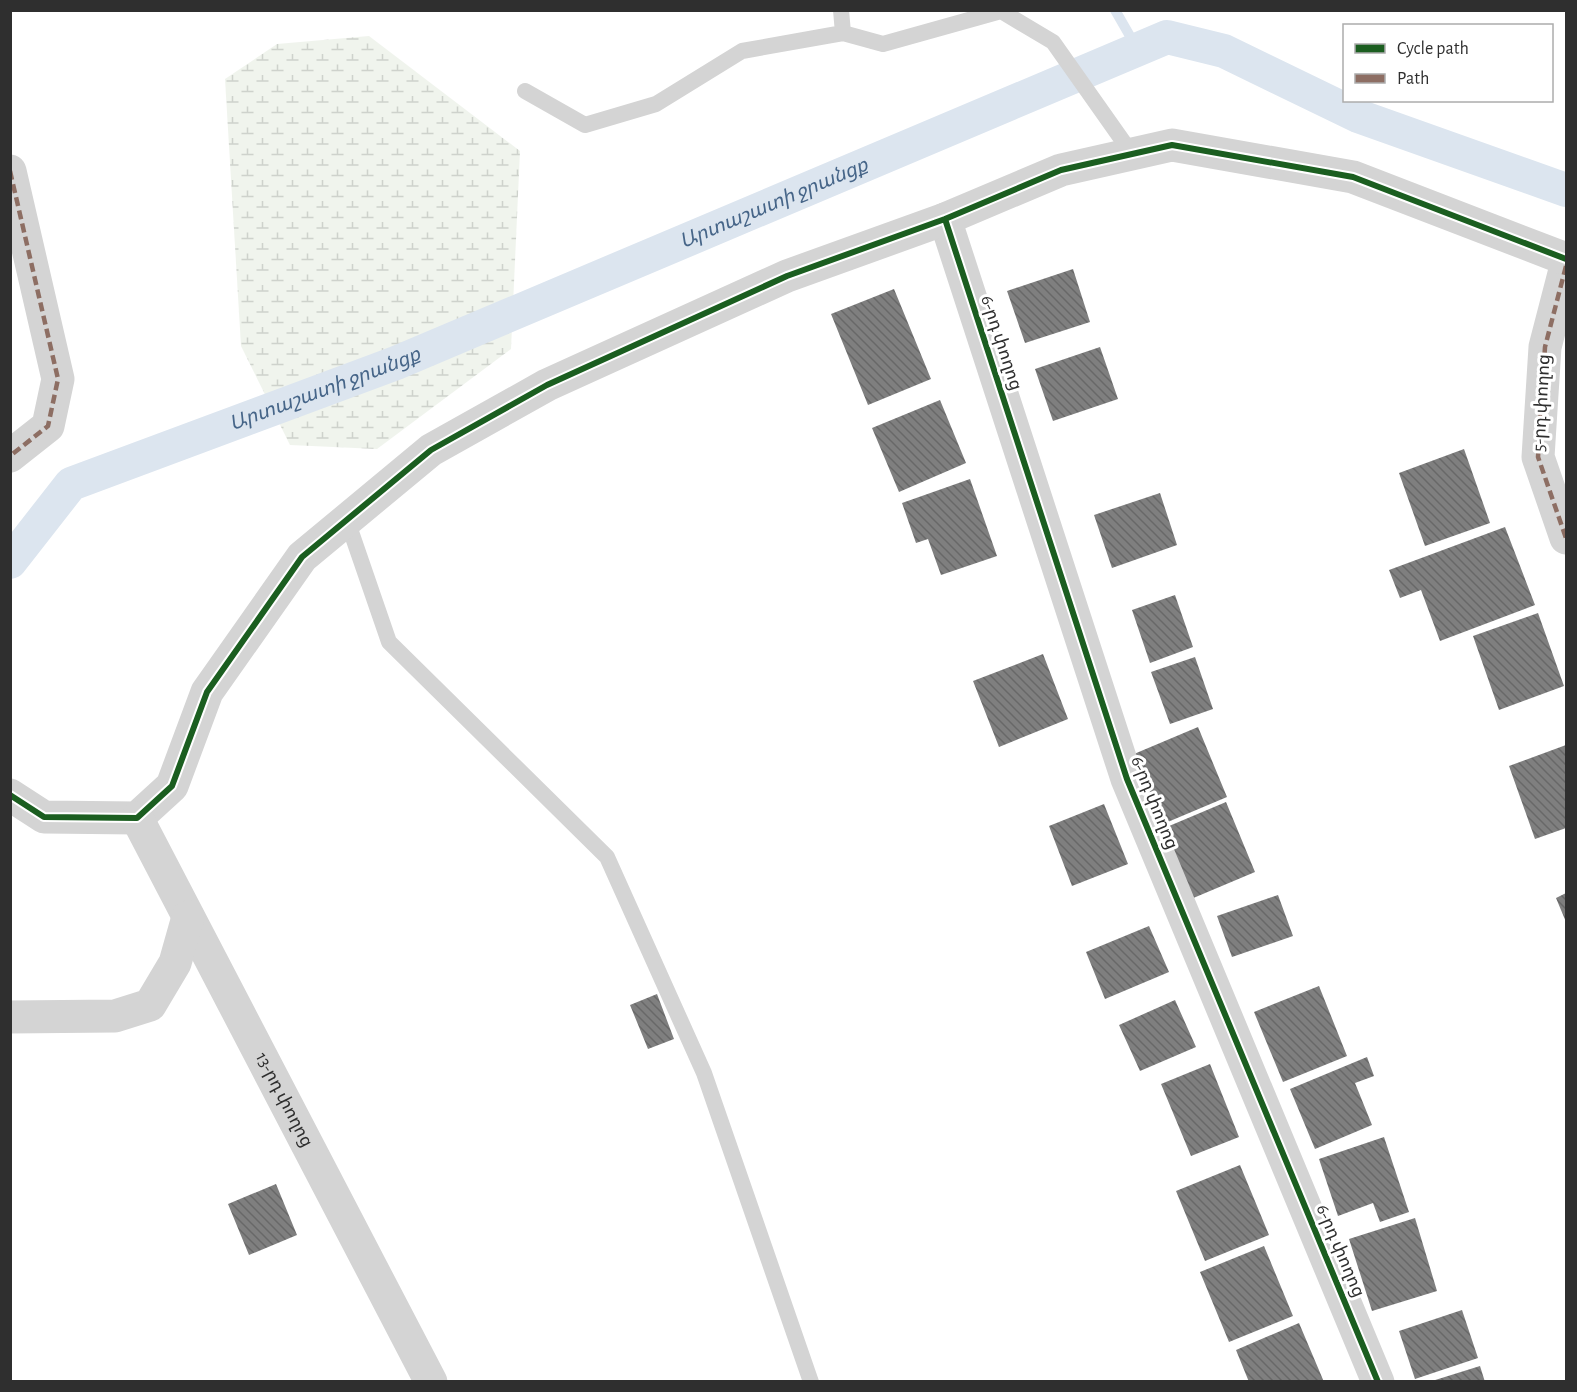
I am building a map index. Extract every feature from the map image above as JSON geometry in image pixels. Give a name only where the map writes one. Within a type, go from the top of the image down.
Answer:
[{"type":"street","points":[[10,795],[44,817],[137,818],[172,786],[207,692],[302,557],[431,450],[547,385],[787,276],[945,219],[1061,170],[1172,145],[1353,177],[1566,259]]},
{"type":"street","points":[[10,171],[58,379],[48,426],[10,456]]},
{"type":"street","name":"6-րդ փողոց","points":[[945,219],[1127,779],[1378,1382]]},
{"type":"street","name":"5-րդ փողոց","points":[[1566,266],[1545,347],[1538,458],[1566,538]]},
{"type":"street","name":"13-րդ փողոց","points":[[137,818],[431,1382]]},
{"type":"street","points":[[10,1017],[116,1016],[150,1005],[175,963],[188,917]]},
{"type":"lane","points":[[841,10],[843,33]]},
{"type":"lane","points":[[525,92],[585,125],[656,104],[742,51],[843,33],[884,44],[1001,11],[1053,42],[1132,154]]},
{"type":"lane","points":[[347,520],[389,642],[607,857],[704,1073],[811,1382]]},
{"type":"green space","points":[[369,36],[520,151],[511,349],[377,449],[290,445],[241,346],[225,79],[277,44]]},
{"type":"building","points":[[1073,269],[1090,322],[1025,343],[1007,291]]},
{"type":"building","points":[[894,289],[931,379],[868,405],[831,314]]},
{"type":"building","points":[[1100,347],[1118,399],[1053,421],[1035,369]]},
{"type":"building","points":[[940,400],[966,463],[899,492],[872,428]]},
{"type":"building","points":[[1464,449],[1490,523],[1425,546],[1399,473]]},
{"type":"building","points":[[970,479],[997,556],[941,575],[928,539],[916,543],[902,503]]},
{"type":"building","points":[[1160,493],[1177,545],[1112,568],[1094,515]]},
{"type":"building","points":[[1505,527],[1535,605],[1440,641],[1421,590],[1400,598],[1389,570]]},
{"type":"building","points":[[1175,595],[1193,647],[1150,663],[1132,610]]},
{"type":"building","points":[[1538,613],[1564,686],[1499,710],[1473,636]]},
{"type":"building","points":[[1043,654],[1068,719],[999,747],[973,681]]},
{"type":"building","points":[[1195,657],[1213,709],[1170,724],[1151,672]]},
{"type":"building","points":[[1198,727],[1227,797],[1163,824],[1134,754]]},
{"type":"building","points":[[1566,745],[1566,828],[1535,839],[1509,766]]},
{"type":"building","points":[[1226,802],[1255,872],[1191,899],[1162,829]]},
{"type":"building","points":[[1104,804],[1128,864],[1072,886],[1049,826]]},
{"type":"building","points":[[1566,893],[1566,922],[1556,898]]},
{"type":"building","points":[[1278,895],[1293,936],[1232,957],[1217,916]]},
{"type":"building","points":[[1149,926],[1169,972],[1105,999],[1086,952]]},
{"type":"building","points":[[1319,986],[1347,1056],[1283,1082],[1254,1012]]},
{"type":"building","points":[[657,994],[674,1039],[648,1049],[630,1005]]},
{"type":"building","points":[[1175,1000],[1196,1047],[1140,1071],[1119,1025]]},
{"type":"building","points":[[1367,1057],[1374,1076],[1355,1083],[1372,1125],[1315,1149],[1290,1089]]},
{"type":"building","points":[[1210,1064],[1239,1137],[1191,1156],[1161,1084]]},
{"type":"building","points":[[1384,1137],[1409,1212],[1380,1222],[1373,1203],[1338,1216],[1319,1159]]},
{"type":"building","points":[[1240,1165],[1269,1235],[1205,1261],[1176,1191]]},
{"type":"building","points":[[276,1184],[297,1235],[249,1255],[228,1204]]},
{"type":"building","points":[[1415,1218],[1437,1291],[1372,1311],[1349,1239]]},
{"type":"building","points":[[1264,1246],[1293,1316],[1229,1342],[1200,1272]]},
{"type":"building","points":[[1462,1310],[1478,1358],[1415,1379],[1399,1331]]},
{"type":"building","points":[[1299,1323],[1324,1382],[1249,1382],[1236,1350]]},
{"type":"building","points":[[1480,1366],[1485,1382],[1432,1382],[1432,1381]]},
{"type":"waterway","points":[[1115,10],[1138,50]]},
{"type":"waterway","name":"Արտաշատի ջրանցք","points":[[10,562],[71,484],[396,363],[1167,37],[1224,51],[1358,116],[1566,190]]},
{"type":"marked path","points":[[10,171],[58,379],[48,426],[10,456]]},
{"type":"marked path","points":[[1566,266],[1545,347],[1538,457],[1566,538]]},
{"type":"cycle path","points":[[10,795],[44,817],[137,818],[172,786],[207,692],[302,557],[431,450],[547,385],[787,276],[945,219],[1061,170],[1172,145],[1353,177],[1566,259]]},
{"type":"cycle path","points":[[945,219],[1127,779],[1378,1382]]}]
